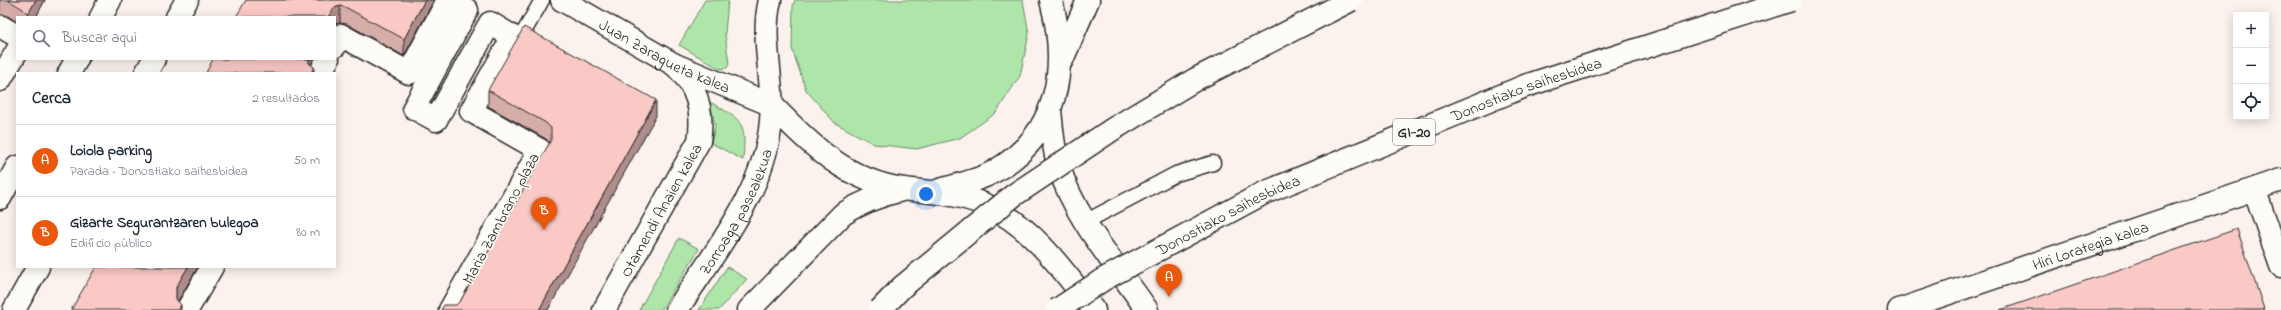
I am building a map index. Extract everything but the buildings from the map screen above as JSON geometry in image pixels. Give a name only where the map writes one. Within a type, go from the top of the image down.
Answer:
[{"type":"main road","points":[[102,16],[110,0]]},
{"type":"main road","points":[[179,16],[187,0]]},
{"type":"main road","name":"Maria Zambrano plaza","points":[[336,44],[341,35],[409,73],[449,0],[467,10],[414,108],[436,120],[490,23],[513,37],[471,111],[540,150],[450,310]]},
{"type":"main road","name":"Juan Zaragueta kalea","points":[[562,0],[675,64],[772,105]]},
{"type":"main road","name":"Zorroaga pasealekua","points":[[677,310],[749,195],[761,166],[770,129],[772,105],[767,60],[766,31],[770,0]]},
{"type":"main road","points":[[936,191],[994,172],[1022,153],[1041,130],[1050,110],[1057,71],[1058,36],[1051,0]]},
{"type":"main road","points":[[1057,71],[1088,0]]},
{"type":"main road","points":[[880,310],[902,287],[1014,195],[1106,134],[1196,79],[1351,0]]},
{"type":"main road","name":"Donostiako saihesbidea","points":[[1057,310],[1104,279],[1264,193],[1525,86],[1791,0]]},
{"type":"main road","points":[[0,26],[16,35]]},
{"type":"main road","points":[[0,80],[16,53]]},
{"type":"main road","points":[[70,72],[76,60]]},
{"type":"main road","points":[[147,72],[153,60]]},
{"type":"main road","points":[[321,72],[327,60]]},
{"type":"main road","name":"Otamendi Anaien kalea","points":[[604,310],[699,141],[701,127],[698,100],[689,81],[675,64]]},
{"type":"main road","name":"Juan Zaragueta kalea","points":[[749,95],[763,110],[770,129]]},
{"type":"main road","points":[[772,105],[801,135],[842,168],[872,181],[903,189],[936,191],[972,200],[990,207],[1006,216],[1034,240],[1069,278],[1094,310]]},
{"type":"main road","points":[[1050,110],[1052,138],[1058,166],[1070,195],[1085,222],[1147,310]]},
{"type":"main road","points":[[0,198],[16,169]]},
{"type":"main road","name":"Hiri Lorategia kalea","points":[[1899,310],[2255,191],[2281,180]]},
{"type":"main road","points":[[749,310],[843,214],[875,197],[903,189]]},
{"type":"main road","points":[[2255,191],[2281,266]]},
{"type":"main road","points":[[14,310],[37,268]]},
{"type":"main road","points":[[188,310],[211,268]]},
{"type":"lane","points":[[525,30],[542,0]]},
{"type":"lane","points":[[1085,222],[1176,174],[1213,163]]},
{"type":"green space","points":[[705,0],[728,0],[725,34],[729,64],[727,68],[720,69],[679,45]]},
{"type":"green space","points":[[795,0],[1023,0],[1029,34],[1020,76],[996,113],[960,138],[917,149],[874,144],[835,123],[806,90],[792,49],[793,5]]},
{"type":"green space","points":[[710,102],[736,118],[740,124],[744,137],[743,160],[711,143],[715,126]]},
{"type":"green space","points":[[679,238],[699,249],[661,310],[639,310]]},
{"type":"green space","points":[[727,267],[747,279],[719,310],[699,310]]},
{"type":"place","name":"Gizarte Segurantzaren bulegoa","points":[[544,230]]},
{"type":"place","name":"Loiola parking","points":[[1169,297]]}]
